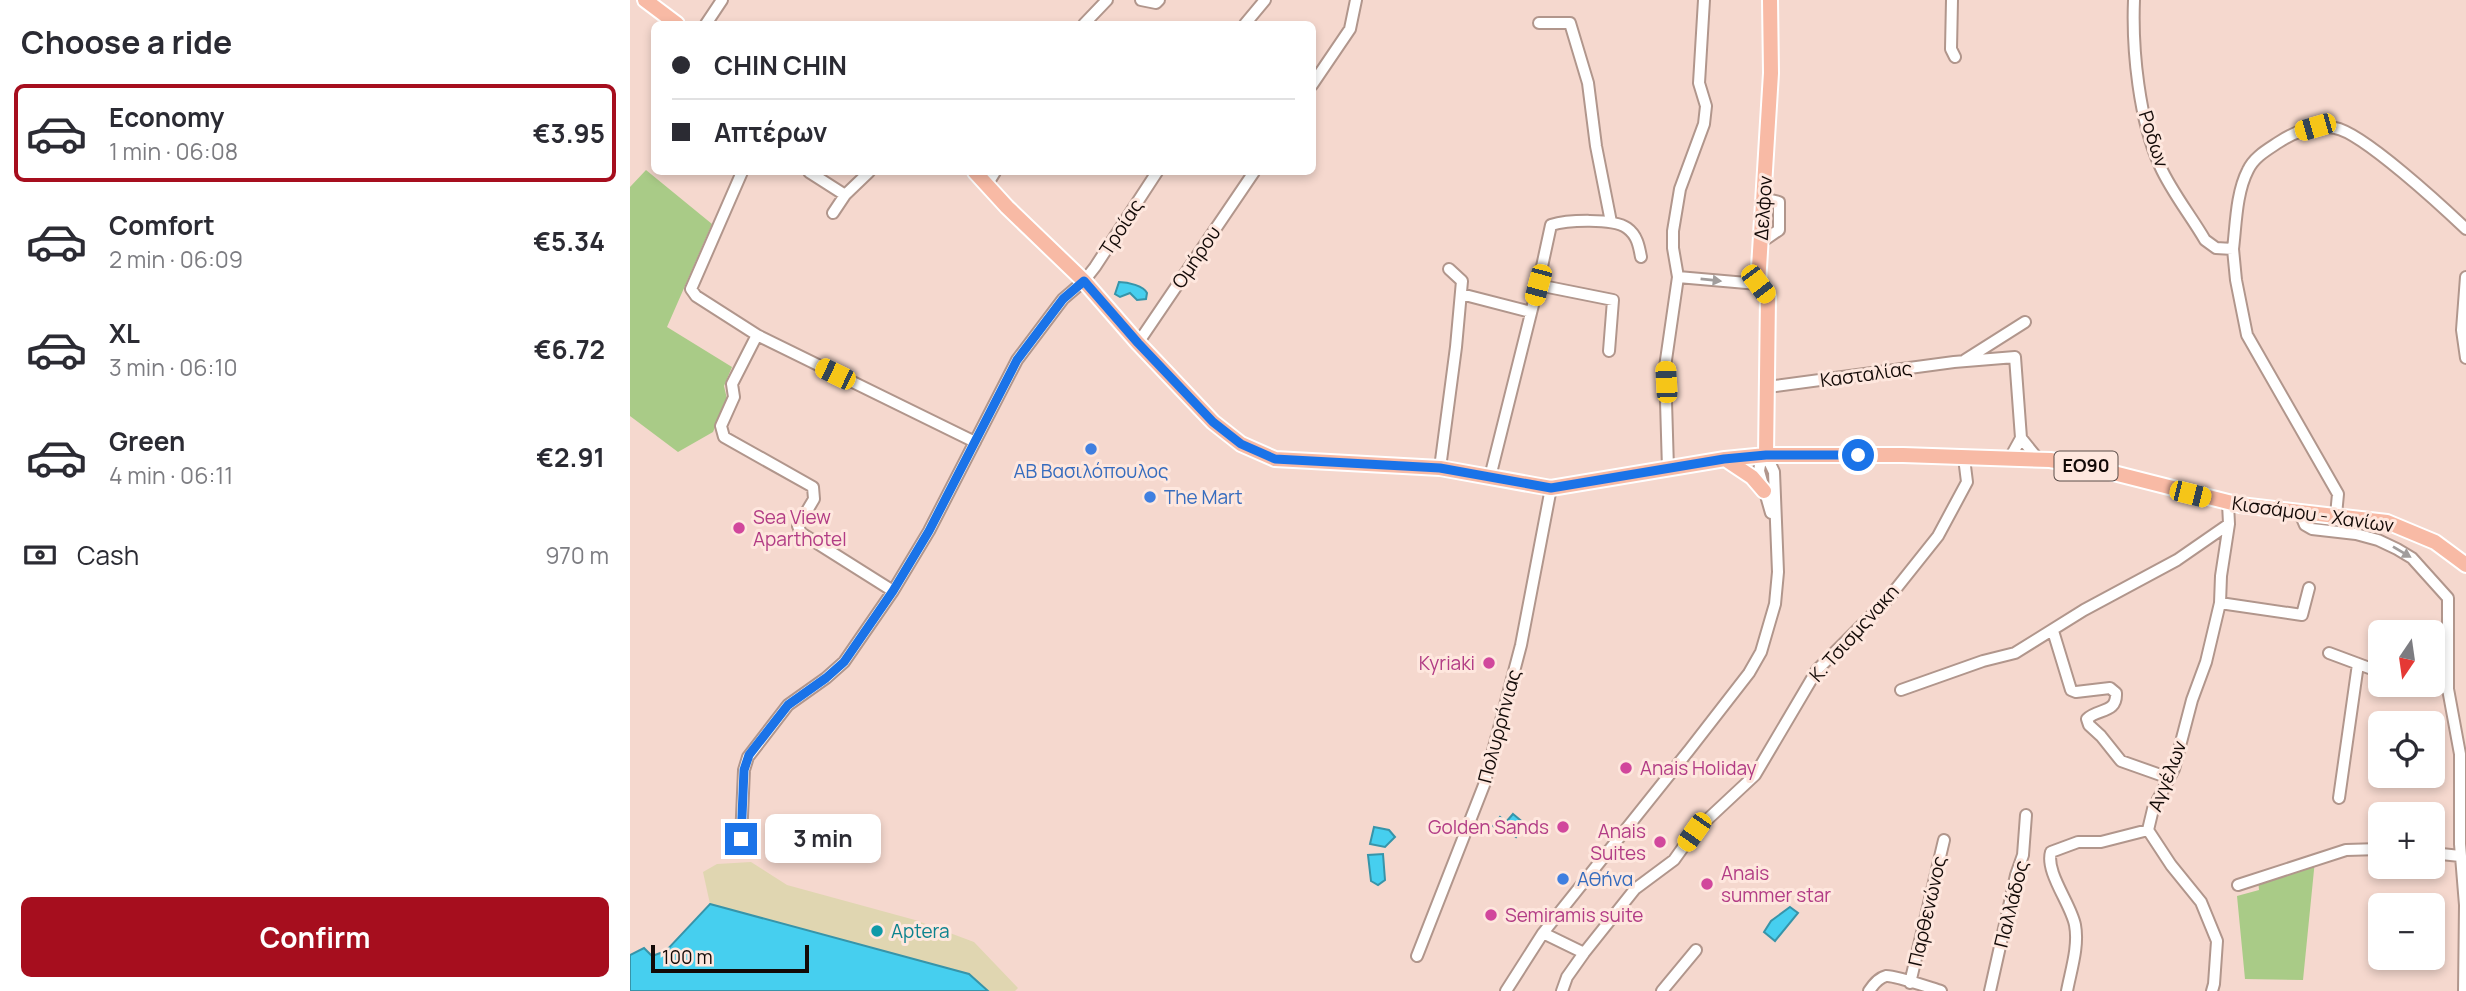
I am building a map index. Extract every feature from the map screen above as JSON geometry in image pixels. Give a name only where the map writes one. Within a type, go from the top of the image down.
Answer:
[{"type":"main road","points":[[645,0],[673,21]]},
{"type":"main road","name":"Δελφον","points":[[1766,455],[1768,297],[1752,284],[1760,243],[1771,73],[1770,0]]},
{"type":"main road","name":"Κισσάμου - Χανίων","points":[[978,175],[1084,281],[1213,422],[1241,444],[1275,459],[1440,468],[1551,488],[1724,459],[1766,455],[2038,459],[2086,466],[2228,503],[2371,518],[2399,525],[2435,542],[2466,565]]},
{"type":"main road","points":[[1724,459],[1752,477],[1764,491]]},
{"type":"street","points":[[708,21],[722,0]]},
{"type":"street","points":[[1087,21],[1107,0]]},
{"type":"street","points":[[1141,0],[1156,3],[1159,0]]},
{"type":"street","points":[[1247,21],[1265,0]]},
{"type":"street","points":[[1316,79],[1350,29],[1356,0]]},
{"type":"street","points":[[1668,469],[1665,367],[1678,277],[1673,248],[1675,208],[1679,189],[1704,124],[1706,106],[1699,83],[1704,0]]},
{"type":"street","points":[[1952,0],[1951,49],[1955,57]]},
{"type":"street","name":"Ροδων","points":[[2134,0],[2136,57],[2145,118],[2160,166],[2205,240],[2216,247],[2231,249]]},
{"type":"street","points":[[1539,23],[1570,23],[1588,83],[1596,146],[1611,222]]},
{"type":"street","points":[[2336,515],[2338,494],[2247,335],[2231,249],[2242,185],[2247,172],[2255,159],[2283,139],[2315,127],[2344,130],[2406,176],[2466,229]]},
{"type":"street","points":[[742,175],[691,289],[713,309],[757,335],[975,442]]},
{"type":"street","points":[[814,175],[845,195]]},
{"type":"street","points":[[833,213],[845,195],[866,175]]},
{"type":"street","points":[[987,185],[993,175]]},
{"type":"street","name":"Τροίας","points":[[741,839],[744,770],[749,755],[788,705],[844,662],[893,591],[929,531],[1017,360],[1063,299],[1084,281],[1155,175]]},
{"type":"street","name":"Ομήρου","points":[[1138,343],[1252,175]]},
{"type":"street","points":[[1490,478],[1551,225],[1563,222],[1611,222],[1627,227],[1638,241],[1641,257]]},
{"type":"street","points":[[1440,468],[1462,281],[1449,269]]},
{"type":"street","points":[[1678,277],[1752,284]]},
{"type":"street","points":[[2466,277],[2462,330],[2466,358]]},
{"type":"street","points":[[1538,285],[1613,300],[1609,351]]},
{"type":"street","points":[[1461,294],[1531,312]]},
{"type":"street","name":"Κασταλίας","points":[[1964,361],[2025,322]]},
{"type":"street","points":[[757,335],[732,384],[734,397],[721,426],[724,437],[813,487],[814,499],[798,526],[801,533],[893,591]]},
{"type":"street","name":"Κασταλίας","points":[[1768,387],[1964,361],[2015,357],[2021,438]]},
{"type":"street","points":[[2010,458],[2021,438],[2038,459]]},
{"type":"street","points":[[1766,455],[1759,471],[1774,522]]},
{"type":"street","points":[[1506,991],[1543,933],[1690,750],[1755,663],[1768,633],[1776,604],[1774,472],[1766,455]]},
{"type":"street","name":"Κ. Τσισμςνακη","points":[[1562,991],[1567,977],[1584,953],[1635,889],[1674,860],[1694,832],[1755,775],[1817,670],[1827,657],[1887,600],[1938,536],[1967,482],[1964,457]]},
{"type":"street","name":"Πολυρρήνιας","points":[[1417,956],[1484,785],[1521,645],[1551,488]]},
{"type":"street","name":"Αγγέλων","points":[[2212,991],[2217,941],[2201,902],[2171,866],[2148,830],[2153,809],[2169,778],[2206,662],[2220,603],[2229,524],[2228,503]]},
{"type":"street","points":[[2299,511],[2305,525],[2312,529],[2356,534],[2398,549],[2412,558],[2448,598],[2448,689],[2460,754],[2460,856],[2465,905],[2463,991]]},
{"type":"street","points":[[1901,690],[1983,661],[2015,653],[2084,610],[2176,560],[2229,524]]},
{"type":"street","points":[[2220,603],[2302,615],[2309,589]]},
{"type":"street","points":[[2053,631],[2071,690],[2076,692],[2109,688],[2116,692],[2114,705],[2090,715],[2087,719],[2089,725],[2122,761],[2169,778]]},
{"type":"street","points":[[2329,653],[2368,667]]},
{"type":"street","points":[[2339,798],[2358,664]]},
{"type":"street","name":"Παλλάδος","points":[[1990,991],[2023,855],[2026,815]]},
{"type":"street","points":[[2067,991],[2076,937],[2075,922],[2049,863],[2051,852],[2078,842],[2101,842],[2148,830]]},
{"type":"street","name":"Παρθενώνος","points":[[1910,983],[1944,839]]},
{"type":"street","points":[[2238,885],[2346,850],[2368,849]]},
{"type":"street","points":[[2445,854],[2460,856]]},
{"type":"street","points":[[1543,933],[1584,953]]},
{"type":"street","points":[[1662,991],[1696,950]]},
{"type":"street","points":[[1869,991],[1878,980],[1886,976],[1941,991]]},
{"type":"green space","points":[[646,170],[712,224],[667,327],[732,367],[724,386],[727,399],[713,432],[678,452],[630,416],[630,187]]},
{"type":"green space","points":[[2315,860],[2303,980],[2245,979],[2237,896],[2259,890],[2258,879]]},
{"type":"sand","name":"Aptera","points":[[751,862],[787,885],[915,920],[974,942],[1018,988],[1015,991],[988,991],[969,974],[710,904],[703,872],[717,864]]},
{"type":"water","points":[[1119,282],[1143,288],[1147,293],[1146,299],[1137,300],[1130,293],[1120,297],[1115,294]]},
{"type":"water","points":[[1513,814],[1525,824],[1516,837],[1506,829],[1500,831],[1493,826],[1500,817],[1506,822]]},
{"type":"water","points":[[1374,827],[1389,830],[1395,837],[1385,847],[1370,844]]},
{"type":"water","points":[[1383,854],[1385,880],[1378,885],[1371,881],[1368,855]]},
{"type":"water","points":[[710,904],[969,974],[988,991],[630,991],[630,955],[644,948],[652,956],[666,951]]},
{"type":"water","points":[[1790,907],[1798,913],[1775,941],[1764,932],[1771,921]]},
{"type":"place","name":"ΑΒ Βασιλόπουλος","points":[[1091,449]]},
{"type":"place","name":"The Mart","points":[[1150,497]]},
{"type":"place","name":"Sea View Aparthotel","points":[[739,528]]},
{"type":"place","name":"Kyriaki","points":[[1489,663]]},
{"type":"place","name":"Anais Holiday","points":[[1626,768]]},
{"type":"place","name":"Golden Sands","points":[[1563,827]]},
{"type":"place","name":"Anais Suites","points":[[1660,842]]},
{"type":"place","name":"Αθήνα","points":[[1563,879]]},
{"type":"place","name":"Anais summer star","points":[[1707,884]]},
{"type":"place","name":"Semiramis suite","points":[[1491,915]]},
{"type":"place","name":"Aptera","points":[[877,931]]},
{"type":"route","points":[[741,839],[744,770],[749,755],[788,705],[844,662],[893,591],[929,531],[1017,360],[1063,299],[1084,281],[1213,422],[1241,444],[1275,459],[1440,468],[1551,488],[1724,459],[1766,455],[1858,455]]}]
